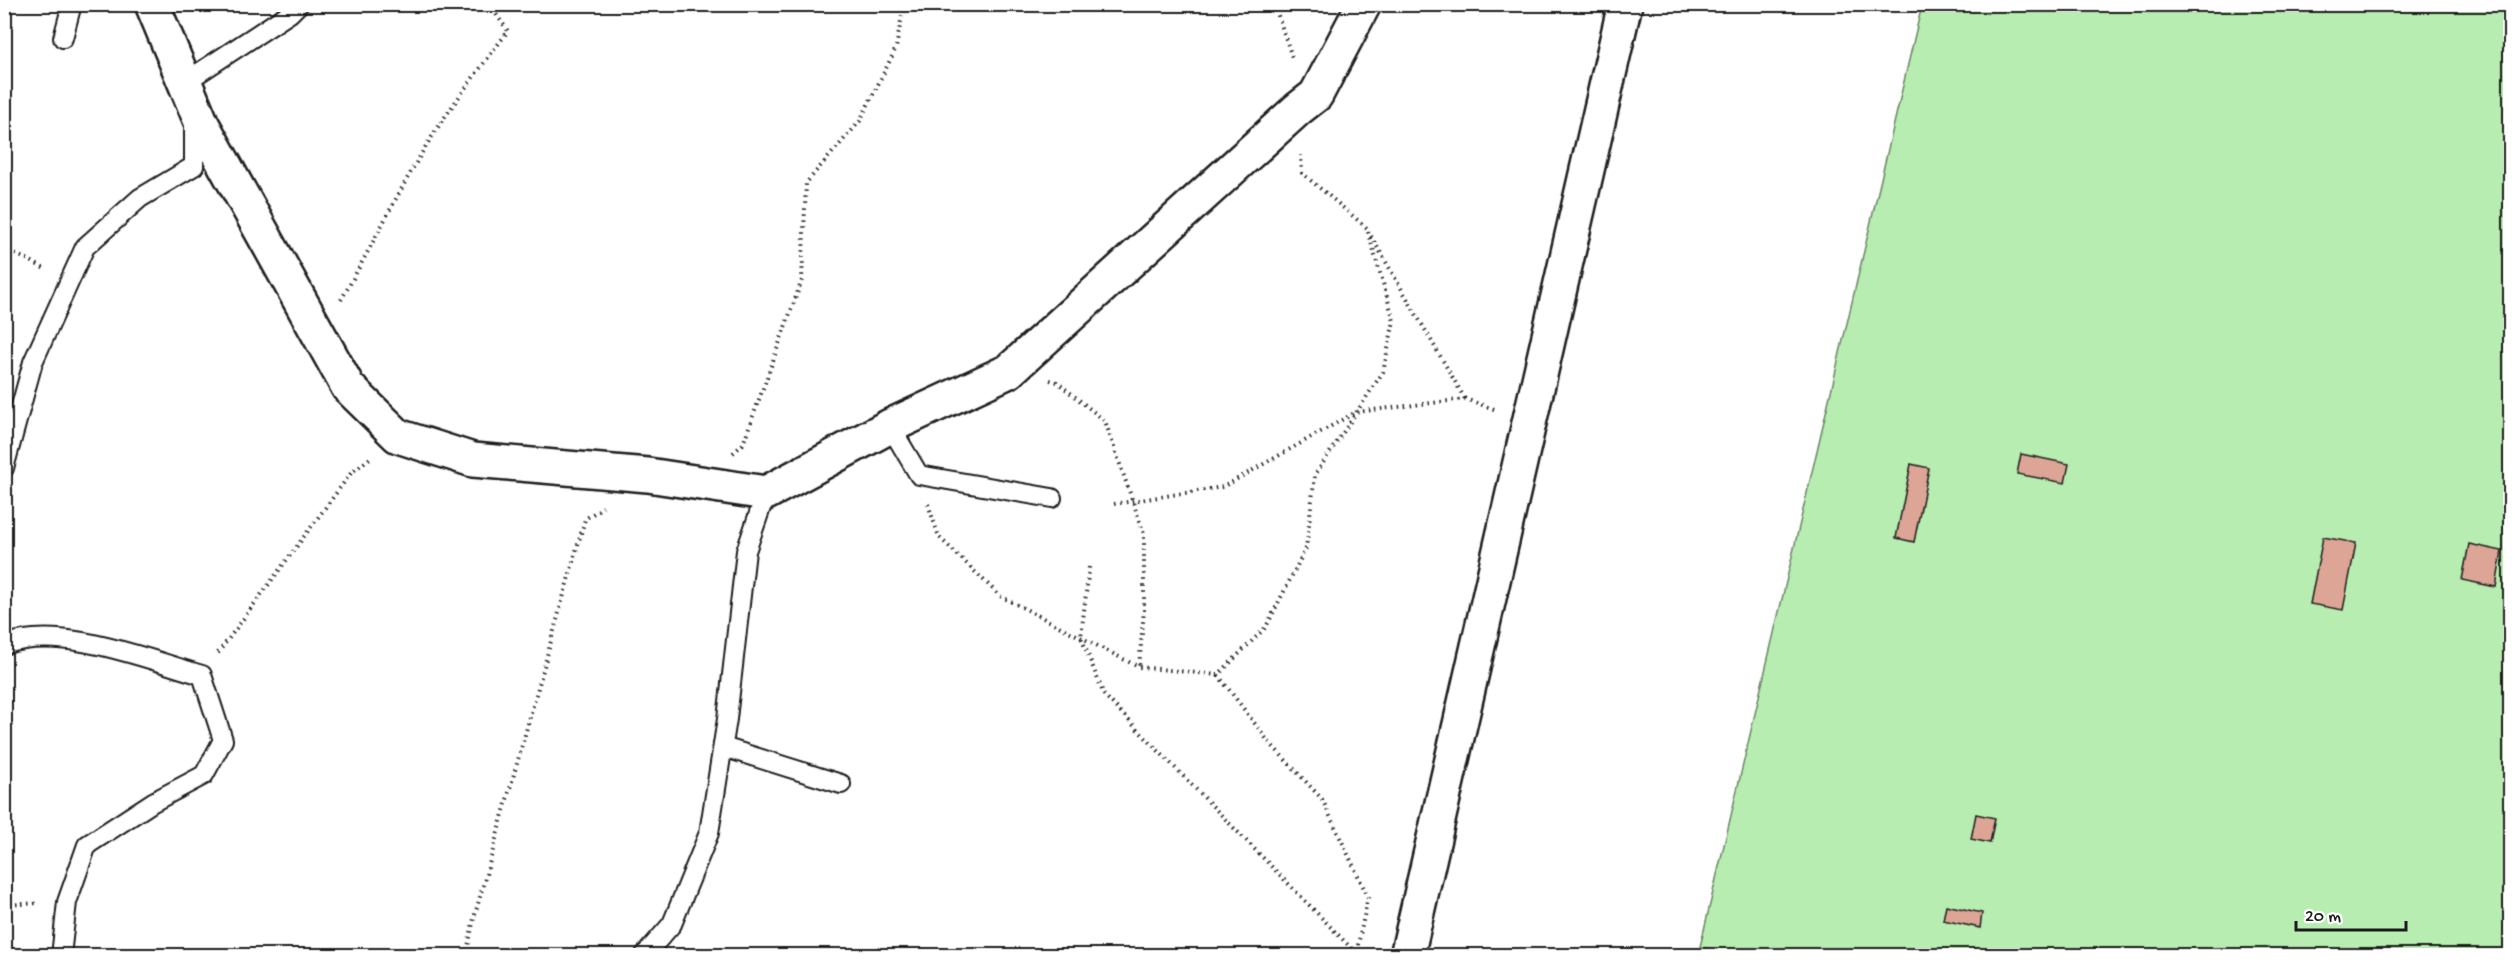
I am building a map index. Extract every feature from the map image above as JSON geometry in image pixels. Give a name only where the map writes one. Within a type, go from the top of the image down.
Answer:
[{"type":"street","points":[[152,4],[202,124],[319,337],[348,387],[398,436],[473,460],[648,475],[766,493],[890,426],[1009,371],[1316,95],[1364,4]]},
{"type":"street","points":[[1407,956],[1625,4]]},
{"type":"lane","points":[[63,38],[72,4]]},
{"type":"lane","points":[[4,468],[33,362],[85,247],[140,198],[194,166],[189,93],[299,4]]},
{"type":"lane","points":[[890,426],[919,475],[1052,498]]},
{"type":"lane","points":[[644,956],[672,924],[710,833],[723,747],[746,551],[766,493]]},
{"type":"lane","points":[[4,645],[18,640],[76,640],[202,675],[223,740],[204,775],[153,802],[87,845],[67,902],[61,956]]},
{"type":"lane","points":[[723,747],[841,784]]},
{"type":"path","points":[[4,13],[9,4]]},
{"type":"path","points":[[319,337],[373,246],[416,162],[467,84],[508,32],[489,4]]},
{"type":"path","points":[[695,483],[743,444],[802,280],[806,183],[860,121],[896,48],[904,4]]},
{"type":"path","points":[[1274,4],[1293,57],[1302,172],[1367,228],[1465,399]]},
{"type":"path","points":[[1218,675],[1266,627],[1306,549],[1315,475],[1383,372],[1394,321],[1367,228]]},
{"type":"path","points":[[4,250],[27,259],[69,283]]},
{"type":"path","points":[[1009,371],[1057,382],[1105,422],[1144,534],[1144,610],[1139,667]]},
{"type":"path","points":[[1114,504],[1223,487],[1356,412],[1465,399],[1530,420]]},
{"type":"path","points":[[202,675],[351,473],[398,436]]},
{"type":"path","points":[[466,956],[474,918],[585,519],[648,475]]},
{"type":"path","points":[[919,475],[939,537],[1000,596],[1139,667],[1218,675],[1268,741],[1322,799],[1368,897],[1356,954]]},
{"type":"path","points":[[1089,567],[1081,637],[1104,695],[1356,954]]},
{"type":"path","points":[[4,905],[67,902]]},
{"type":"path","points":[[2504,956],[2511,931]]},
{"type":"green space","points":[[1922,5],[2510,5],[2510,955],[1749,956],[1700,947]]},
{"type":"building","points":[[2021,454],[2069,464],[2065,483],[2017,474]]},
{"type":"building","points":[[1911,464],[1929,468],[1914,542],[1896,538]]},
{"type":"building","points":[[2323,537],[2356,543],[2343,610],[2310,604]]},
{"type":"building","points":[[2469,544],[2502,551],[2496,587],[2462,580]]},
{"type":"building","points":[[1976,814],[1995,818],[1990,843],[1971,839]]},
{"type":"building","points":[[1946,905],[1982,913],[1980,928],[1943,920]]}]
